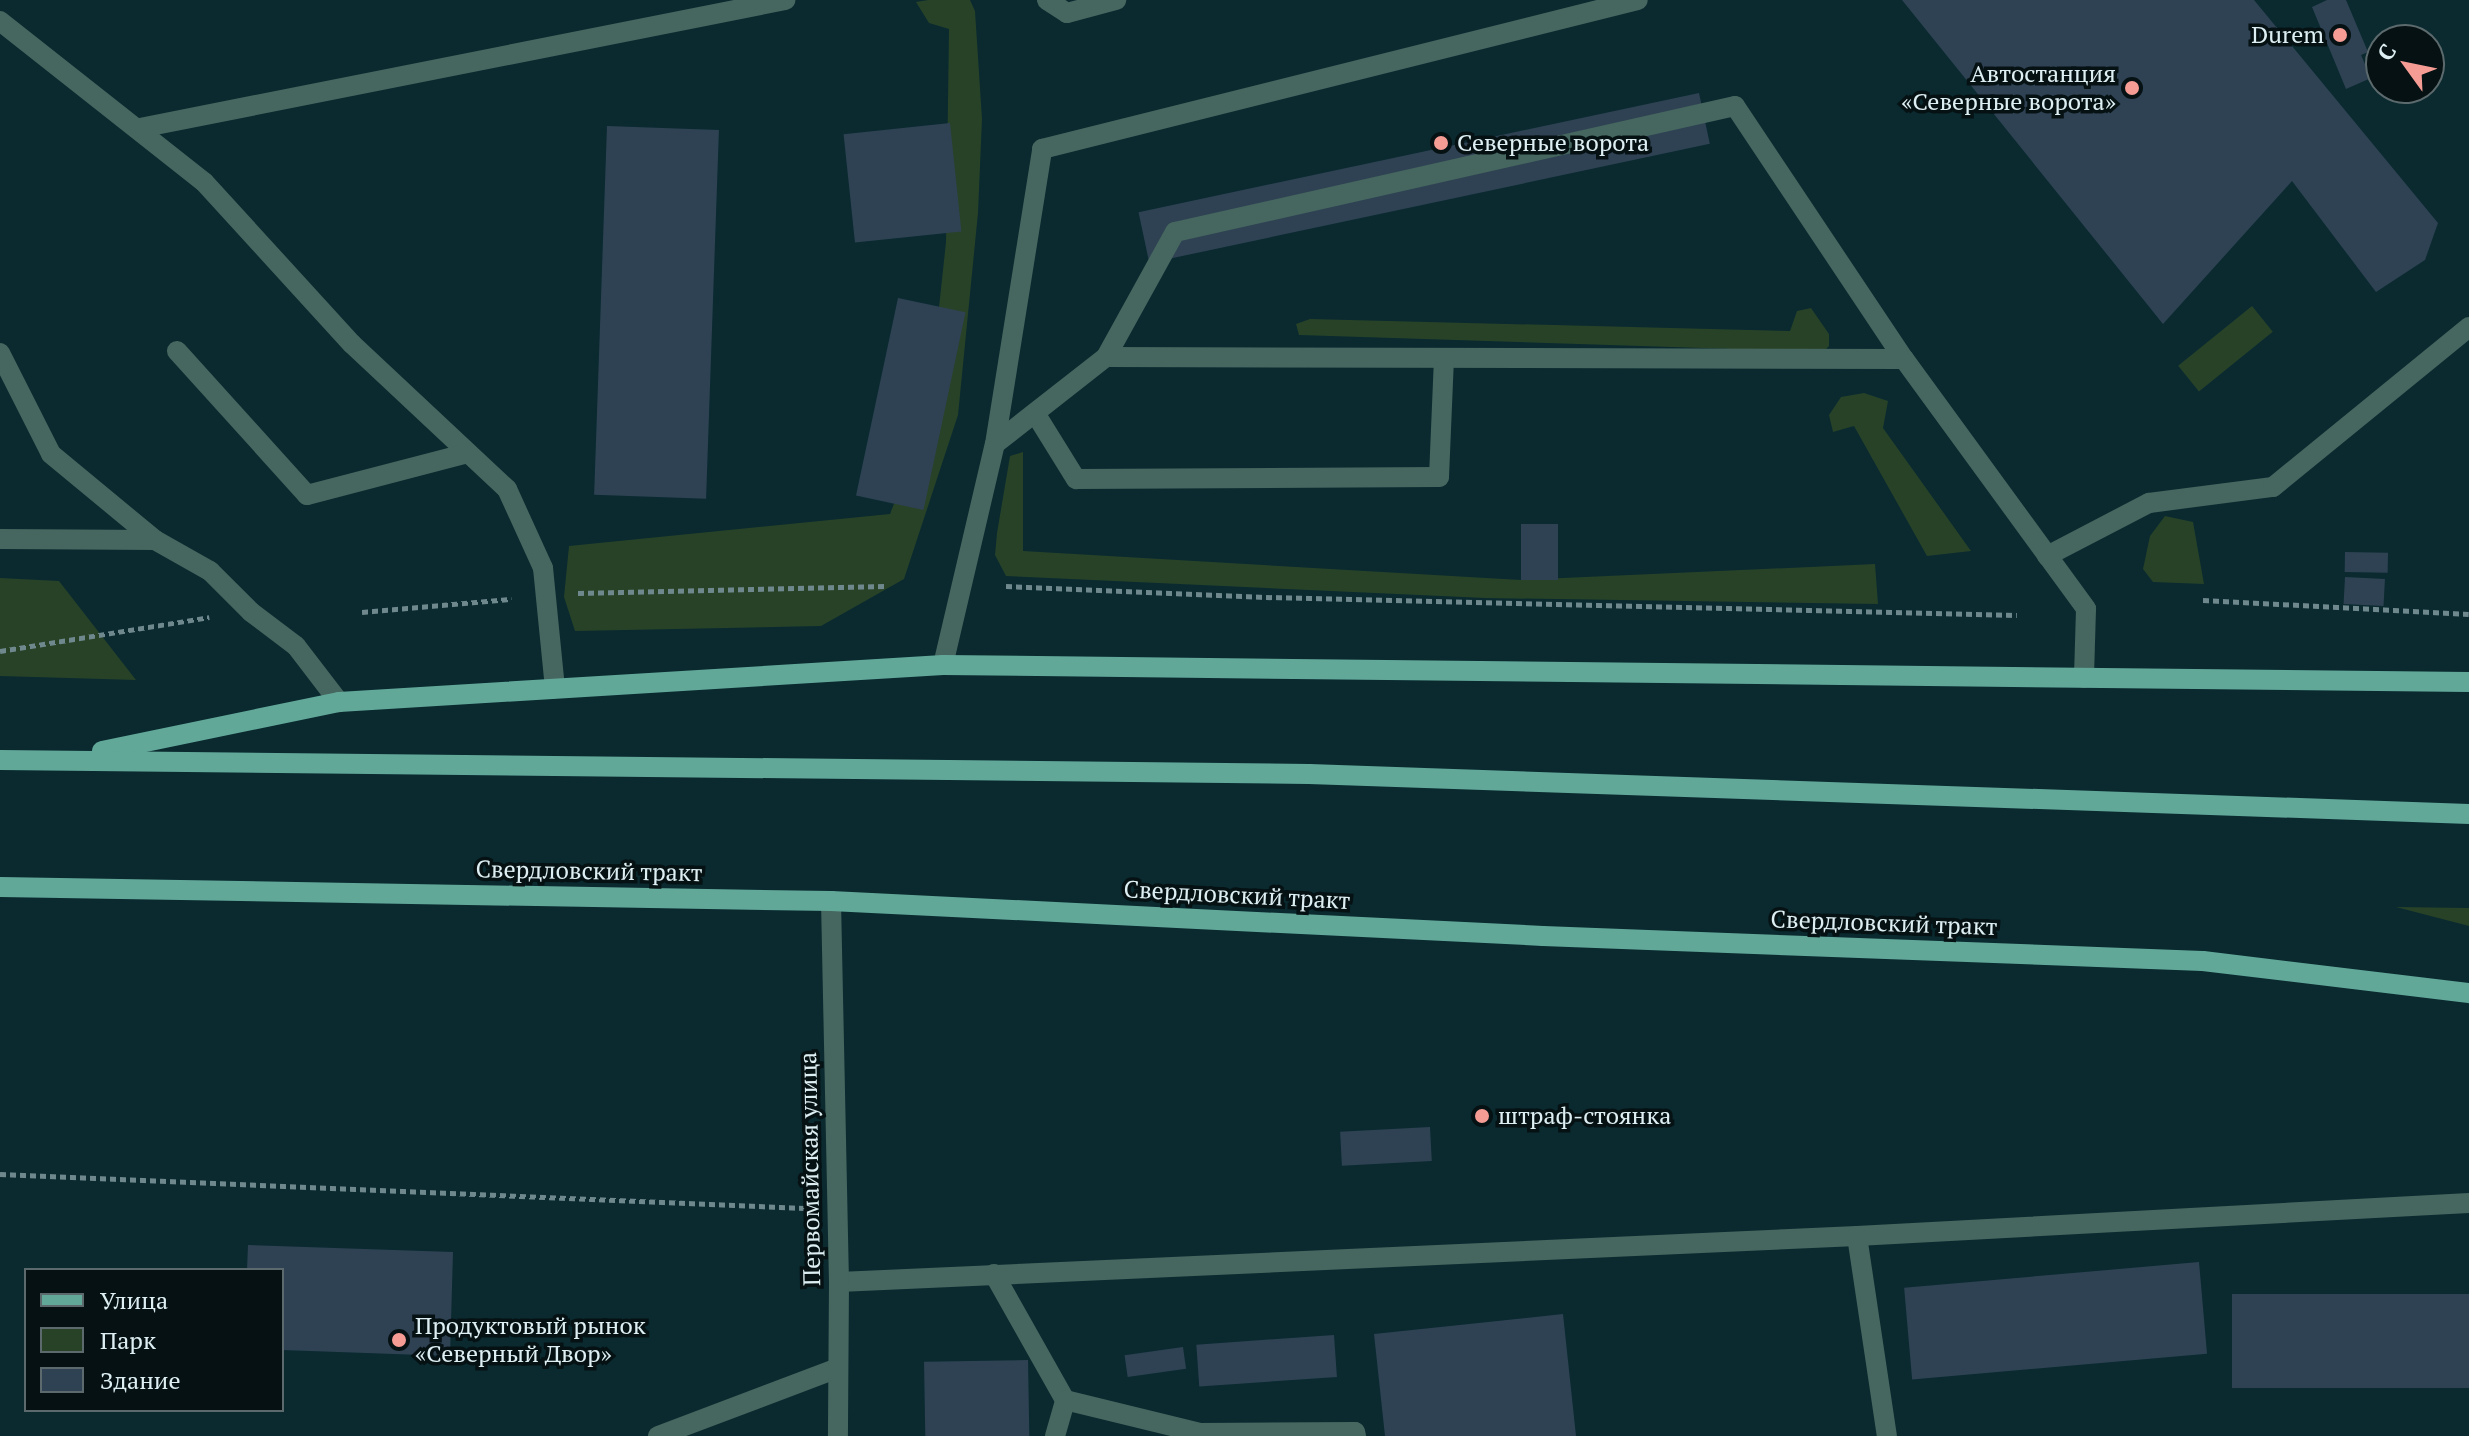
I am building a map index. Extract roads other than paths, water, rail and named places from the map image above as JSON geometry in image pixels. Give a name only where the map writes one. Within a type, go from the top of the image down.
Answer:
[{"type":"main road","points":[[62,759],[339,702],[943,665],[2469,682]]},
{"type":"main road","points":[[0,760],[1309,774],[2469,814]]},
{"type":"main road","name":"Свердловский тракт","points":[[0,887],[831,901],[1527,936],[2203,961],[2469,993]]},
{"type":"street","points":[[140,128],[785,0]]},
{"type":"street","points":[[1047,0],[1067,13],[1116,0]]},
{"type":"street","points":[[943,665],[995,444],[1042,149],[1638,0]]},
{"type":"street","points":[[0,21],[140,128],[204,182],[352,344],[507,489],[543,568],[555,688]]},
{"type":"street","points":[[995,444],[1106,357],[1175,232],[1735,106],[1904,359],[2086,609],[2084,678]]},
{"type":"street","points":[[2047,556],[2149,503],[2273,487],[2469,327]]},
{"type":"street","points":[[177,351],[307,495],[468,453]]},
{"type":"street","points":[[0,353],[51,454],[155,540],[210,571],[251,612],[296,646],[339,702]]},
{"type":"street","points":[[1106,357],[1904,359]]},
{"type":"street","points":[[1035,413],[1076,479],[1439,477],[1444,358]]},
{"type":"street","points":[[0,539],[155,540]]},
{"type":"street","name":"Первомайская улица","points":[[831,901],[839,1282],[838,1436]]},
{"type":"street","points":[[839,1282],[1857,1236],[2469,1203]]},
{"type":"street","points":[[1857,1236],[1887,1436]]},
{"type":"street","points":[[994,1274],[1065,1400],[1055,1436]]},
{"type":"street","points":[[658,1436],[838,1368]]},
{"type":"street","points":[[1065,1400],[1200,1434],[1355,1432],[1356,1436]]},
{"type":"place","name":"Durem","points":[[2340,35]]},
{"type":"place","name":"Автостанция «Северные ворота»","points":[[2132,88]]},
{"type":"place","name":"Северные ворота","points":[[1441,143]]},
{"type":"place","name":"штраф-стоянка","points":[[1482,1116]]},
{"type":"place","name":"Продуктовый рынок «Северный Двор»","points":[[399,1340]]}]
